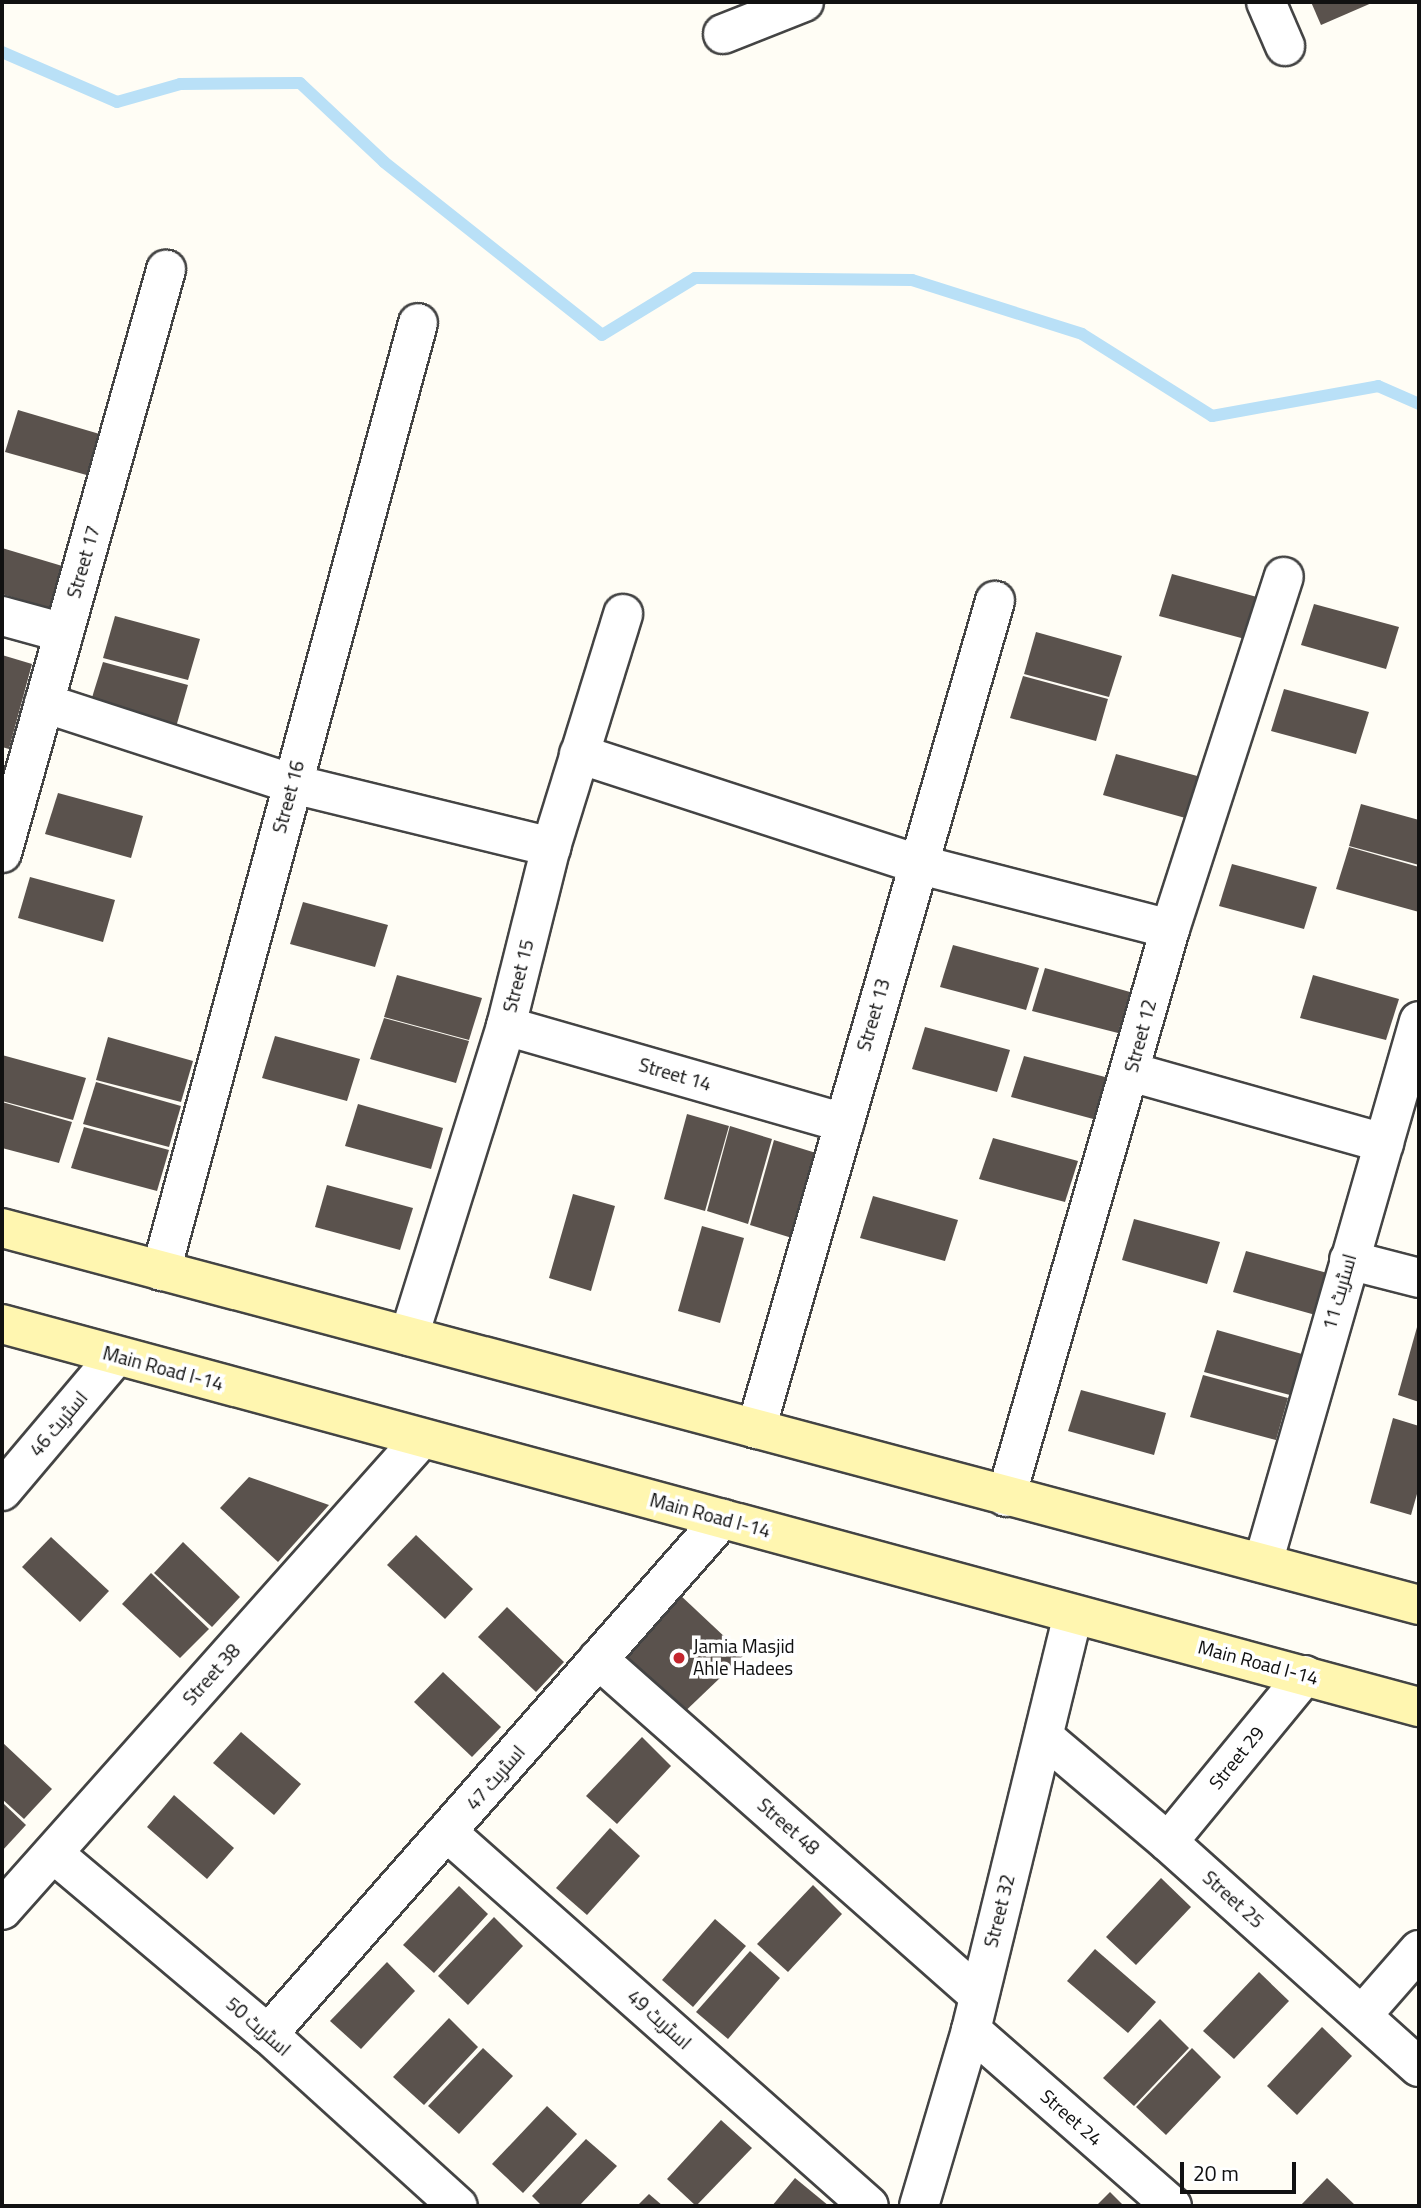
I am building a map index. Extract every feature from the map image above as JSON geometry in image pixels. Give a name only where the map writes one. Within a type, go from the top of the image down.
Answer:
[{"type":"main road","points":[[2,1228],[1419,1605]]},
{"type":"main road","name":"Main Road I-14","points":[[2,1324],[1419,1707]]},
{"type":"street","points":[[723,34],[804,2]]},
{"type":"street","points":[[1266,2],[1285,46]]},
{"type":"street","name":"Street 17","points":[[2,853],[166,270]]},
{"type":"street","name":"Street 16","points":[[161,1271],[418,323]]},
{"type":"street","name":"Street 12","points":[[1006,1497],[1131,1072],[1170,929],[1284,577]]},
{"type":"street","name":"Street 13","points":[[756,1429],[995,601]]},
{"type":"street","name":"Street 15","points":[[409,1336],[506,1026],[551,847],[622,614]]},
{"type":"street","points":[[2,616],[64,633]]},
{"type":"street","points":[[44,703],[293,784],[551,847]]},
{"type":"street","points":[[579,754],[917,864],[1170,929]]},
{"type":"street","name":"اسٹریٹ 11","points":[[1263,1563],[1419,1021]]},
{"type":"street","name":"Street 14","points":[[506,1026],[844,1123]]},
{"type":"street","points":[[1131,1072],[1384,1143]]},
{"type":"street","points":[[1349,1260],[1419,1278]]},
{"type":"street","name":"اسٹریٹ 46","points":[[2,1491],[116,1356]]},
{"type":"street","name":"Street 38","points":[[2,1910],[421,1439]]},
{"type":"street","name":"اسٹریٹ 47","points":[[268,2034],[448,1833],[722,1519]]},
{"type":"street","name":"Street 32","points":[[919,2206],[975,2012],[1073,1614]]},
{"type":"street","name":"Street 48","points":[[598,1659],[975,2012]]},
{"type":"street","name":"Street 29","points":[[1168,1842],[1305,1675]]},
{"type":"street","name":"Street 25","points":[[1044,1737],[1168,1842],[1419,2067]]},
{"type":"street","name":"اسٹریٹ 49","points":[[448,1833],[869,2206]]},
{"type":"street","name":"اسٹریٹ 50","points":[[54,1854],[268,2034],[438,2200]]},
{"type":"street","points":[[1363,2014],[1419,1950]]},
{"type":"street","name":"Street 24","points":[[975,2012],[1172,2206]]},
{"type":"building","points":[[1311,2],[1374,2],[1321,25]]},
{"type":"building","points":[[18,410],[103,435],[90,476],[5,452]]},
{"type":"building","points":[[2,548],[69,568],[56,610],[2,594]]},
{"type":"building","points":[[1172,574],[1257,597],[1245,639],[1159,616]]},
{"type":"building","points":[[1314,604],[1399,627],[1386,669],[1301,645]]},
{"type":"building","points":[[115,616],[200,639],[188,680],[103,658]]},
{"type":"building","points":[[1036,632],[1122,656],[1109,697],[1024,674]]},
{"type":"building","points":[[2,655],[32,664],[9,749],[2,747]]},
{"type":"building","points":[[103,662],[188,685],[176,727],[90,704]]},
{"type":"building","points":[[1023,676],[1108,699],[1096,741],[1010,718]]},
{"type":"building","points":[[1284,689],[1369,712],[1356,754],[1271,731]]},
{"type":"building","points":[[1116,754],[1201,777],[1189,819],[1103,795]]},
{"type":"building","points":[[58,793],[143,816],[131,858],[45,834]]},
{"type":"building","points":[[1361,804],[1419,820],[1419,865],[1349,846]]},
{"type":"building","points":[[1349,847],[1419,867],[1419,912],[1336,889]]},
{"type":"building","points":[[1232,864],[1317,887],[1304,929],[1219,906]]},
{"type":"building","points":[[30,877],[115,900],[103,942],[18,918]]},
{"type":"building","points":[[303,902],[388,925],[375,967],[290,944]]},
{"type":"building","points":[[953,945],[1039,968],[1026,1010],[940,987]]},
{"type":"building","points":[[1045,968],[1130,992],[1118,1033],[1032,1011]]},
{"type":"building","points":[[397,975],[482,998],[469,1040],[384,1017]]},
{"type":"building","points":[[1313,975],[1399,999],[1386,1040],[1300,1018]]},
{"type":"building","points":[[384,1018],[469,1041],[456,1083],[370,1059]]},
{"type":"building","points":[[925,1027],[1010,1050],[997,1092],[912,1069]]},
{"type":"building","points":[[275,1036],[360,1059],[347,1101],[262,1078]]},
{"type":"building","points":[[108,1037],[193,1061],[181,1102],[96,1080]]},
{"type":"building","points":[[2,1055],[86,1078],[73,1120],[2,1101]]},
{"type":"building","points":[[1024,1056],[1109,1078],[1097,1120],[1011,1097]]},
{"type":"building","points":[[96,1082],[181,1106],[169,1147],[83,1124]]},
{"type":"building","points":[[2,1102],[72,1122],[59,1163],[2,1148]]},
{"type":"building","points":[[358,1104],[443,1128],[431,1169],[345,1146]]},
{"type":"building","points":[[687,1114],[729,1126],[705,1211],[664,1199]]},
{"type":"building","points":[[730,1126],[772,1139],[748,1224],[707,1211]]},
{"type":"building","points":[[84,1127],[169,1150],[157,1191],[71,1168]]},
{"type":"building","points":[[993,1138],[1078,1161],[1065,1202],[979,1179]]},
{"type":"building","points":[[774,1140],[816,1153],[792,1238],[750,1225]]},
{"type":"building","points":[[327,1185],[413,1208],[400,1250],[315,1227]]},
{"type":"building","points":[[573,1194],[615,1206],[591,1291],[549,1278]]},
{"type":"building","points":[[873,1196],[958,1220],[945,1261],[860,1238]]},
{"type":"building","points":[[1134,1219],[1220,1242],[1207,1284],[1122,1260]]},
{"type":"building","points":[[702,1226],[744,1238],[720,1323],[678,1311]]},
{"type":"building","points":[[1246,1251],[1331,1274],[1319,1316],[1233,1292]]},
{"type":"building","points":[[1419,1320],[1419,1402],[1398,1395]]},
{"type":"building","points":[[1217,1330],[1302,1354],[1290,1395],[1204,1372]]},
{"type":"building","points":[[1203,1375],[1288,1398],[1276,1440],[1190,1417]]},
{"type":"building","points":[[1081,1390],[1166,1413],[1154,1455],[1068,1431]]},
{"type":"building","points":[[1393,1418],[1419,1426],[1419,1487],[1411,1515],[1370,1503]]},
{"type":"building","points":[[249,1477],[329,1505],[278,1562],[220,1508]]},
{"type":"building","points":[[416,1535],[473,1589],[445,1619],[387,1565]]},
{"type":"building","points":[[51,1537],[109,1591],[80,1622],[22,1567]]},
{"type":"building","points":[[183,1542],[240,1597],[212,1627],[154,1573]]},
{"type":"building","points":[[151,1573],[209,1629],[180,1658],[122,1604]]},
{"type":"building","name":"Jamia Masjid Ahle Hadees","points":[[679,1594],[744,1655],[676,1720],[613,1660]]},
{"type":"building","points":[[507,1607],[564,1662],[536,1692],[478,1637]]},
{"type":"building","points":[[443,1672],[501,1727],[472,1757],[414,1702]]},
{"type":"building","points":[[241,1732],[301,1784],[274,1815],[213,1763]]},
{"type":"building","points":[[642,1737],[671,1766],[617,1824],[586,1796]]},
{"type":"building","points":[[2,1742],[52,1789],[24,1819],[2,1799]]},
{"type":"building","points":[[174,1795],[234,1848],[207,1879],[147,1827]]},
{"type":"building","points":[[2,1802],[26,1825],[2,1851]]},
{"type":"building","points":[[610,1828],[640,1856],[587,1915],[556,1888]]},
{"type":"building","points":[[1161,1878],[1191,1907],[1136,1965],[1106,1937]]},
{"type":"building","points":[[813,1885],[842,1914],[788,1972],[757,1944]]},
{"type":"building","points":[[459,1886],[488,1914],[434,1973],[403,1945]]},
{"type":"building","points":[[494,1917],[523,1946],[468,2005],[438,1976]]},
{"type":"building","points":[[715,1919],[746,1946],[693,2007],[662,1980]]},
{"type":"building","points":[[1095,1949],[1156,2002],[1128,2033],[1067,1981]]},
{"type":"building","points":[[750,1951],[780,1978],[728,2039],[696,2012]]},
{"type":"building","points":[[387,1962],[415,1991],[361,2049],[330,2021]]},
{"type":"building","points":[[1259,1972],[1289,2001],[1234,2059],[1203,2031]]},
{"type":"building","points":[[449,2018],[478,2047],[424,2105],[393,2077]]},
{"type":"building","points":[[1160,2019],[1189,2048],[1134,2106],[1103,2078]]},
{"type":"building","points":[[1322,2027],[1352,2056],[1297,2115],[1267,2086]]},
{"type":"building","points":[[483,2048],[513,2076],[459,2134],[428,2106]]},
{"type":"building","points":[[1192,2048],[1221,2077],[1166,2135],[1136,2107]]},
{"type":"building","points":[[547,2106],[577,2134],[523,2193],[492,2164]]},
{"type":"building","points":[[721,2120],[752,2148],[696,2206],[667,2179]]},
{"type":"building","points":[[586,2139],[617,2166],[579,2206],[542,2206],[532,2196]]},
{"type":"building","points":[[795,2178],[829,2206],[772,2206]]},
{"type":"building","points":[[1327,2178],[1356,2206],[1300,2206]]},
{"type":"building","points":[[1110,2192],[1124,2206],[1096,2206]]},
{"type":"building","points":[[649,2194],[663,2206],[637,2206]]},
{"type":"waterway","points":[[2,52],[117,102],[180,84],[300,83],[384,162],[602,335],[695,278],[912,280],[1082,334],[1212,416],[1378,386],[1419,404]]},
{"type":"place","name":"Jamia Masjid Ahle Hadees","points":[[679,1658]]}]
